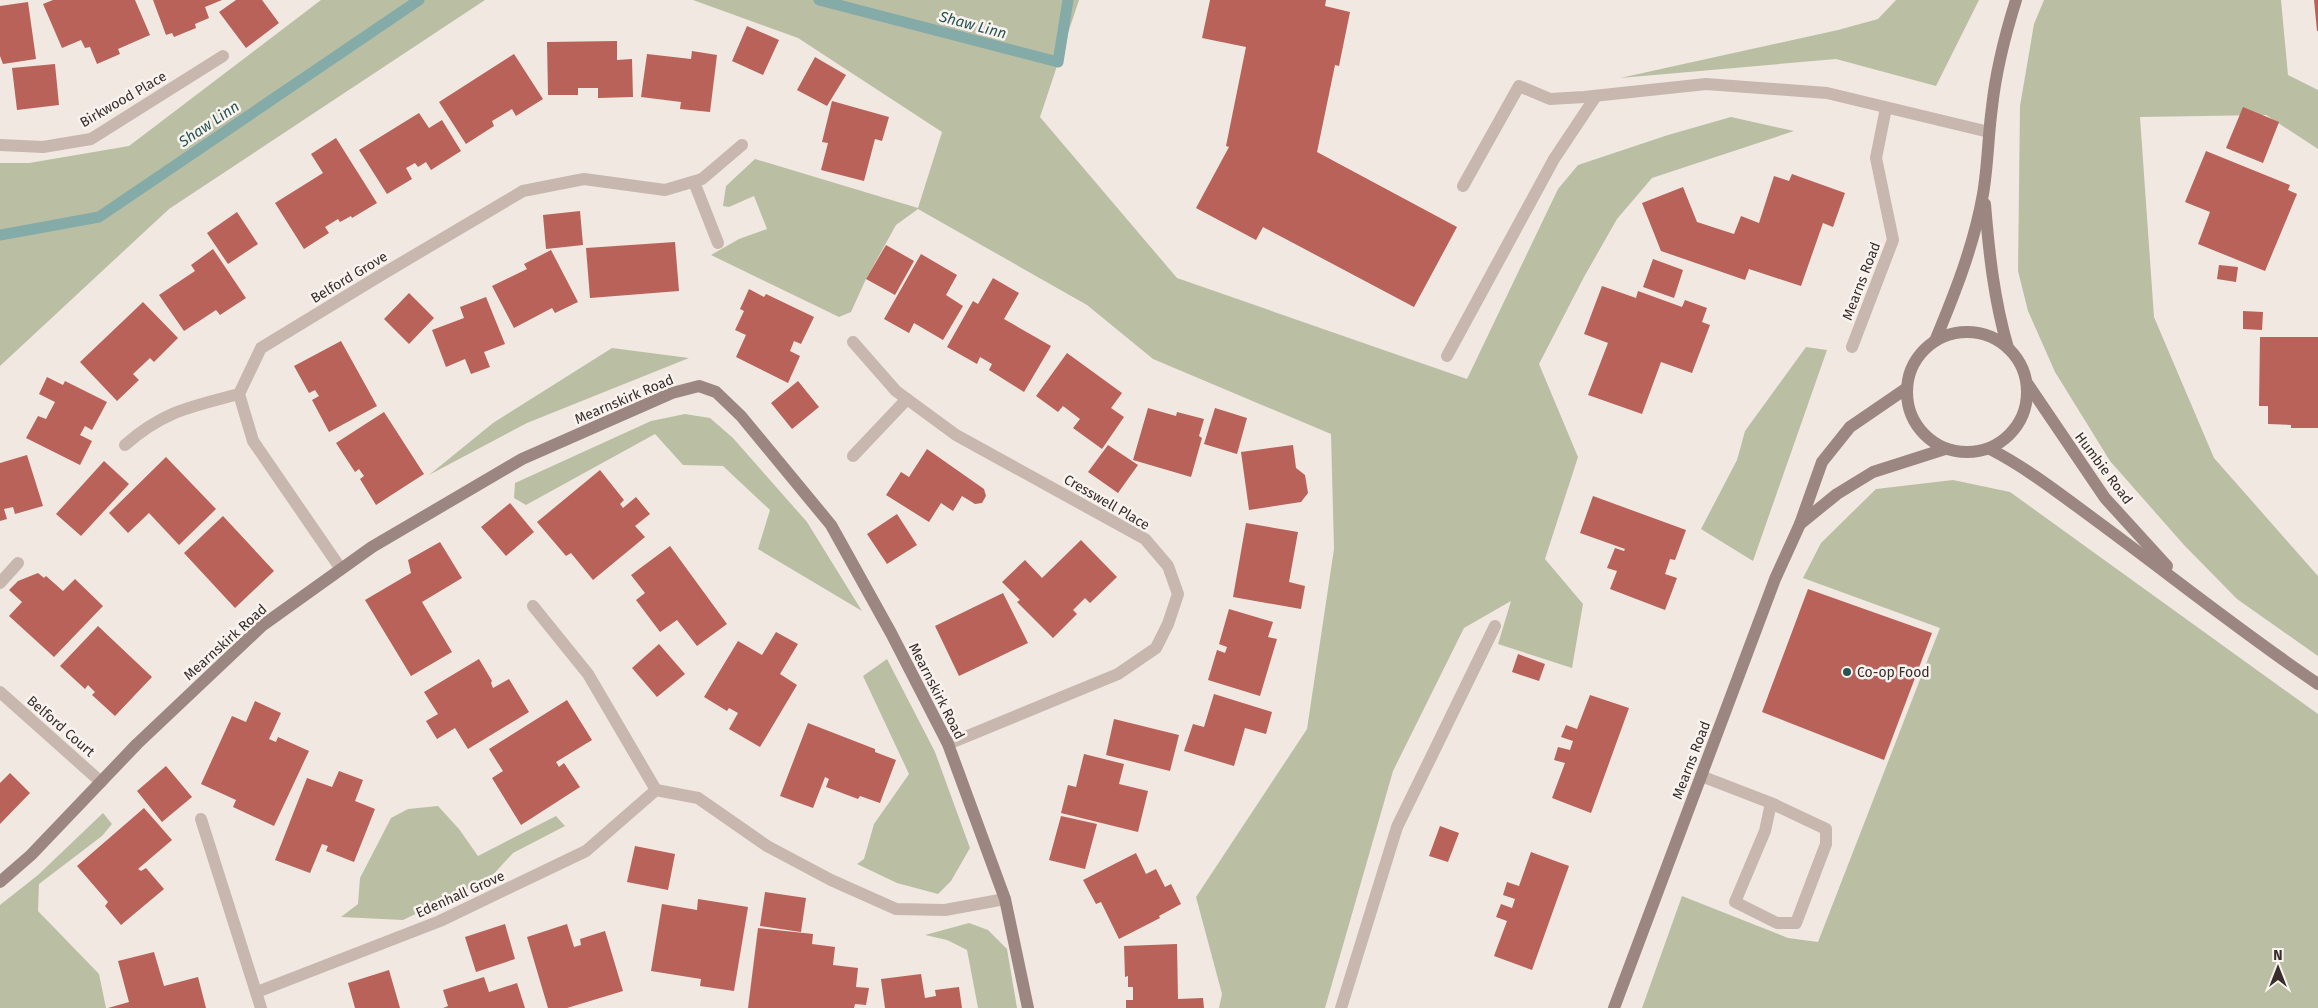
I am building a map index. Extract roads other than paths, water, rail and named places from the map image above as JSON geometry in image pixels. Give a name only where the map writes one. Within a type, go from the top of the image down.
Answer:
[{"type":"street","points":[[2008,348],[1998,313],[1990,266],[1984,192],[1989,132],[2004,38],[2016,0]]},
{"type":"street","name":"Birkwood Place","points":[[0,145],[43,146],[91,139],[223,56]]},
{"type":"street","points":[[1463,186],[1519,86],[1550,99],[1706,84],[1827,94],[1989,132]]},
{"type":"street","points":[[1447,356],[1554,160],[1596,96]]},
{"type":"street","name":"Mearns Road","points":[[1852,347],[1893,240],[1876,158],[1886,108]]},
{"type":"street","name":"Belford Grove","points":[[239,394],[261,348],[381,274],[523,191],[584,180],[665,190],[702,180],[742,145]]},
{"type":"street","points":[[694,182],[718,243]]},
{"type":"street","points":[[1935,341],[1966,262],[1984,192]]},
{"type":"street","points":[[1973,332],[1992,337],[2008,348],[2021,364],[2027,383],[2027,403],[2020,422],[2007,438],[1990,448],[1975,452],[1960,452],[1945,448],[1929,439],[1916,425],[1909,406],[1907,388],[1911,369],[1921,354],[1935,341],[1954,333],[1973,332]]},
{"type":"street","name":"Cresswell Place","points":[[853,342],[896,391],[956,435],[1145,539],[1168,566],[1178,594],[1168,624],[1156,648],[1118,674],[948,744]]},
{"type":"street","name":"Humbie Road","points":[[2027,383],[2105,498],[2186,586]]},
{"type":"street","name":"Mearnskirk Road","points":[[0,882],[31,855],[137,744],[263,625],[372,547],[522,460],[672,393],[699,386],[716,392],[741,416],[831,526],[891,633],[948,744],[1005,899],[1028,1008]]},
{"type":"street","name":"Mearns Road","points":[[1614,1008],[1775,579],[1800,524],[1822,462],[1850,426],[1907,388]]},
{"type":"street","points":[[124,445],[160,419],[185,408],[239,394],[253,441],[342,569]]},
{"type":"street","points":[[853,456],[907,399]]},
{"type":"street","name":"Mearns Road","points":[[1800,524],[1837,494],[1873,472],[1945,448]]},
{"type":"street","name":"Humbie Road","points":[[1990,448],[2012,460],[2186,586],[2259,644],[2318,684]]},
{"type":"street","points":[[0,583],[18,563]]},
{"type":"street","points":[[533,606],[588,674],[656,790],[698,798],[766,846],[831,880],[896,909],[945,910],[1005,899]]},
{"type":"street","points":[[1340,1008],[1396,828],[1495,626]]},
{"type":"street","name":"Belford Court","points":[[0,692],[101,782]]},
{"type":"street","points":[[1701,776],[1771,803],[1826,829],[1826,844],[1796,923],[1777,922],[1735,902],[1765,831],[1771,803]]},
{"type":"street","name":"Edenhall Grove","points":[[257,992],[440,921],[586,851],[656,790]]},
{"type":"street","points":[[201,819],[261,1008]]},
{"type":"waterway","name":"Shaw Linn","points":[[0,235],[99,217],[419,0]]},
{"type":"waterway","name":"Shaw Linn","points":[[819,0],[1058,62],[1068,0]]},
{"type":"place","name":"Co-op Food","points":[[1847,672]]}]
